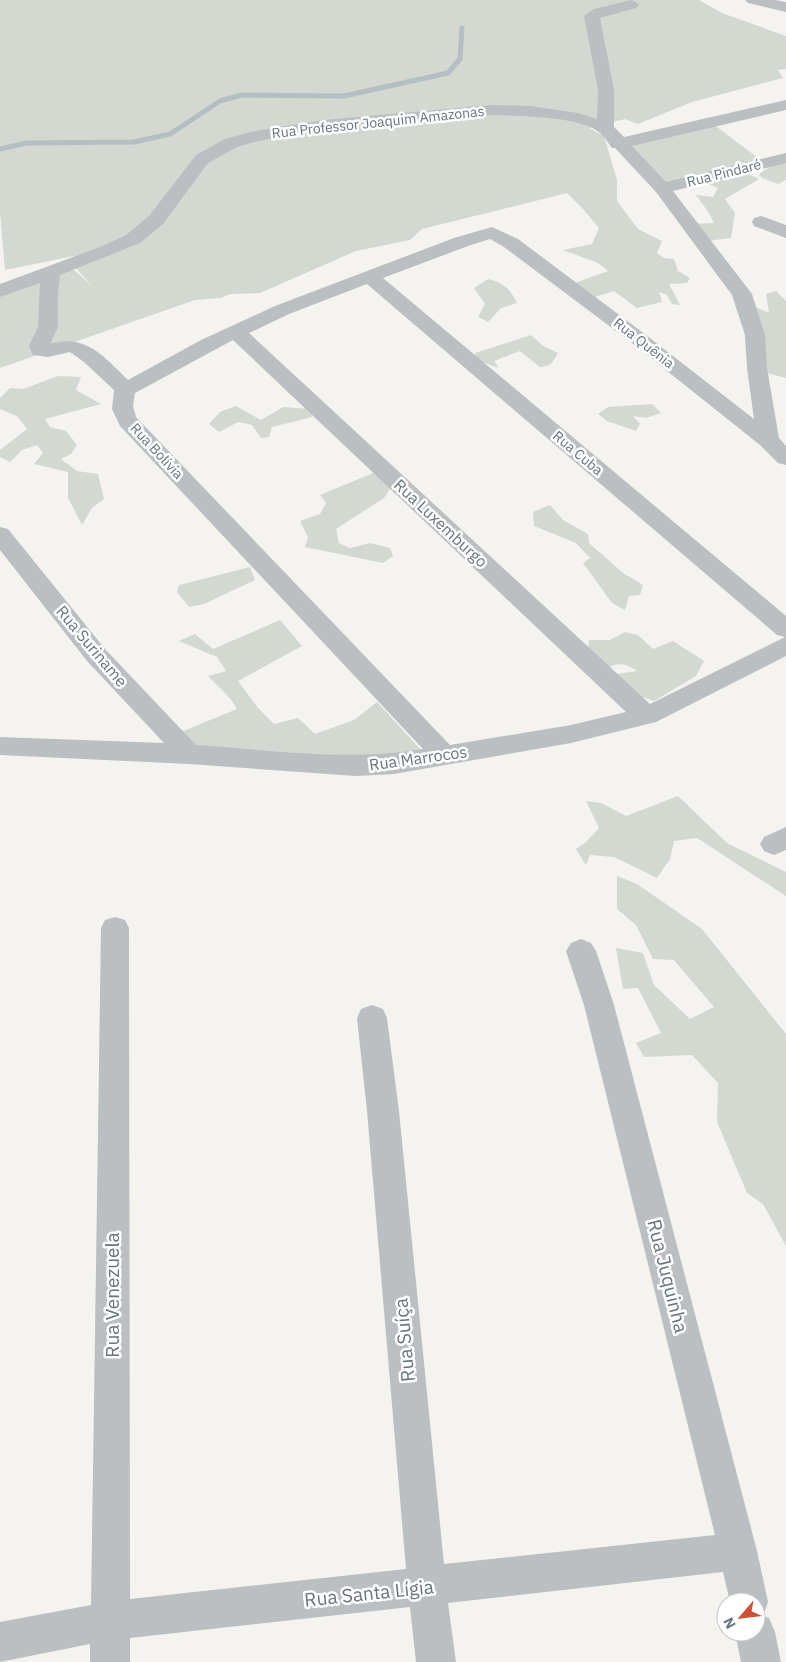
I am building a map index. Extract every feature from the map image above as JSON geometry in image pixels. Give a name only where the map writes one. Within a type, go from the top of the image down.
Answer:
[{"type":"street","points":[[753,0],[786,7]]},
{"type":"street","points":[[631,5],[607,10],[592,16],[606,90],[605,128],[618,144],[662,188],[742,294],[755,335],[757,368],[768,440]]},
{"type":"street","points":[[618,144],[786,105]]},
{"type":"street","name":"Rua Professor Joaquim Amazonas","points":[[0,291],[133,238],[156,220],[202,159],[231,142],[324,125],[491,110],[559,114],[578,118],[605,128]]},
{"type":"street","name":"Rua Pindaré","points":[[662,188],[786,158]]},
{"type":"street","points":[[761,222],[786,232]]},
{"type":"street","name":"Rua Quênia","points":[[369,276],[476,236],[496,234],[639,338],[768,440],[786,458]]},
{"type":"street","points":[[51,271],[48,295],[48,327],[39,346],[40,351],[45,352],[68,346],[77,348],[126,390],[235,331],[319,294],[369,276]]},
{"type":"street","name":"Rua Cuba","points":[[369,276],[786,629]]},
{"type":"street","name":"Rua Luxemburgo","points":[[235,331],[647,716]]},
{"type":"street","name":"Rua Bolívia","points":[[126,390],[121,411],[128,421],[445,756]]},
{"type":"street","name":"Rua Suriname","points":[[0,534],[96,655],[189,754]]},
{"type":"street","name":"Rua Marrocos","points":[[0,746],[189,754],[356,766],[394,764],[571,734],[647,716],[786,645]]},
{"type":"street","name":"Rua Venezuela","points":[[110,1662],[115,928]]},
{"type":"street","name":"Rua Juquinha","points":[[581,951],[599,1005],[738,1550],[747,1592]]},
{"type":"street","name":"Rua Suíça","points":[[372,1018],[383,1112],[427,1586],[436,1662]]},
{"type":"street","name":"Rua Santa Lígia","points":[[0,1642],[110,1621],[738,1550]]},
{"type":"street","points":[[757,1642],[761,1662]]},
{"type":"shaded area","points":[[0,0],[699,0],[722,13],[786,36],[786,69],[778,70],[783,78],[692,102],[638,124],[625,119],[589,128],[604,136],[617,180],[617,201],[638,229],[662,241],[657,253],[664,258],[674,259],[678,271],[690,278],[687,283],[669,284],[680,305],[672,304],[667,295],[659,292],[662,302],[637,308],[614,291],[592,298],[572,284],[608,271],[598,263],[563,250],[592,244],[599,228],[567,193],[422,229],[410,240],[356,251],[260,293],[230,294],[221,298],[195,300],[0,368],[0,293],[72,268],[92,286],[75,267],[74,256],[5,270],[0,212]]},
{"type":"shaded area","points":[[713,124],[762,161],[666,185],[624,145]]},
{"type":"shaded area","points":[[786,161],[786,180],[778,184],[762,178],[759,174],[773,165]]},
{"type":"shaded area","points":[[746,173],[759,179],[725,199],[735,213],[731,238],[707,241],[694,224],[714,223],[696,195],[713,197],[718,188],[701,181]]},
{"type":"shaded area","points":[[488,279],[506,287],[517,303],[501,308],[488,322],[478,317],[485,304],[474,288]]},
{"type":"shaded area","points":[[776,291],[786,301],[786,378],[763,372],[752,306],[769,313],[766,294]]},
{"type":"shaded area","points":[[531,335],[543,346],[558,353],[549,365],[540,367],[520,351],[494,361],[499,368],[476,360],[475,353]]},
{"type":"shaded area","points":[[58,376],[81,377],[76,390],[101,404],[45,419],[50,427],[66,431],[77,445],[71,454],[61,459],[77,471],[98,474],[104,499],[92,508],[82,525],[68,498],[68,472],[34,464],[43,453],[37,445],[22,450],[10,462],[0,457],[0,450],[27,429],[17,416],[0,409],[0,398],[10,388],[23,389]]},
{"type":"shaded area","points":[[652,404],[661,413],[646,418],[633,416],[640,424],[636,431],[607,421],[598,414],[608,407]]},
{"type":"shaded area","points":[[236,406],[261,420],[283,407],[311,409],[312,417],[272,427],[269,437],[261,438],[252,425],[238,422],[219,432],[209,424],[220,412]]},
{"type":"shaded area","points":[[373,473],[393,484],[384,498],[336,529],[339,543],[350,548],[370,543],[390,548],[393,556],[383,563],[305,547],[308,537],[300,521],[320,514],[326,503],[320,495]]},
{"type":"shaded area","points":[[550,505],[563,520],[588,534],[589,543],[623,573],[643,585],[640,595],[629,596],[625,610],[612,603],[583,563],[590,558],[576,543],[534,526],[533,512]]},
{"type":"shaded area","points":[[250,567],[255,580],[204,604],[189,607],[177,592],[179,585]]},
{"type":"shaded area","points":[[280,620],[302,646],[238,681],[258,708],[274,724],[298,718],[315,734],[354,720],[377,702],[424,753],[369,761],[204,755],[181,732],[237,709],[227,695],[208,676],[226,671],[217,657],[179,641],[195,634],[213,649]]},
{"type":"shaded area","points":[[625,632],[638,635],[653,649],[673,641],[704,661],[696,676],[654,701],[634,694],[617,674],[637,671],[622,664],[606,669],[588,653],[589,640],[610,640]]},
{"type":"shaded area","points":[[678,796],[727,843],[786,872],[786,896],[697,838],[674,841],[670,859],[657,878],[614,857],[590,855],[586,865],[576,849],[586,842],[599,828],[586,801],[601,803],[626,816]]},
{"type":"shaded area","points":[[617,876],[637,884],[702,929],[786,1034],[786,1246],[763,1204],[747,1193],[717,1122],[718,1083],[692,1055],[644,1057],[636,1043],[661,1033],[638,988],[623,989],[616,948],[643,953],[654,985],[690,1019],[714,1007],[674,960],[653,959],[636,925],[617,909]]},
{"type":"waterway","points":[[0,149],[26,143],[134,142],[170,134],[220,101],[241,95],[344,96],[448,73],[460,59],[462,28]]}]
